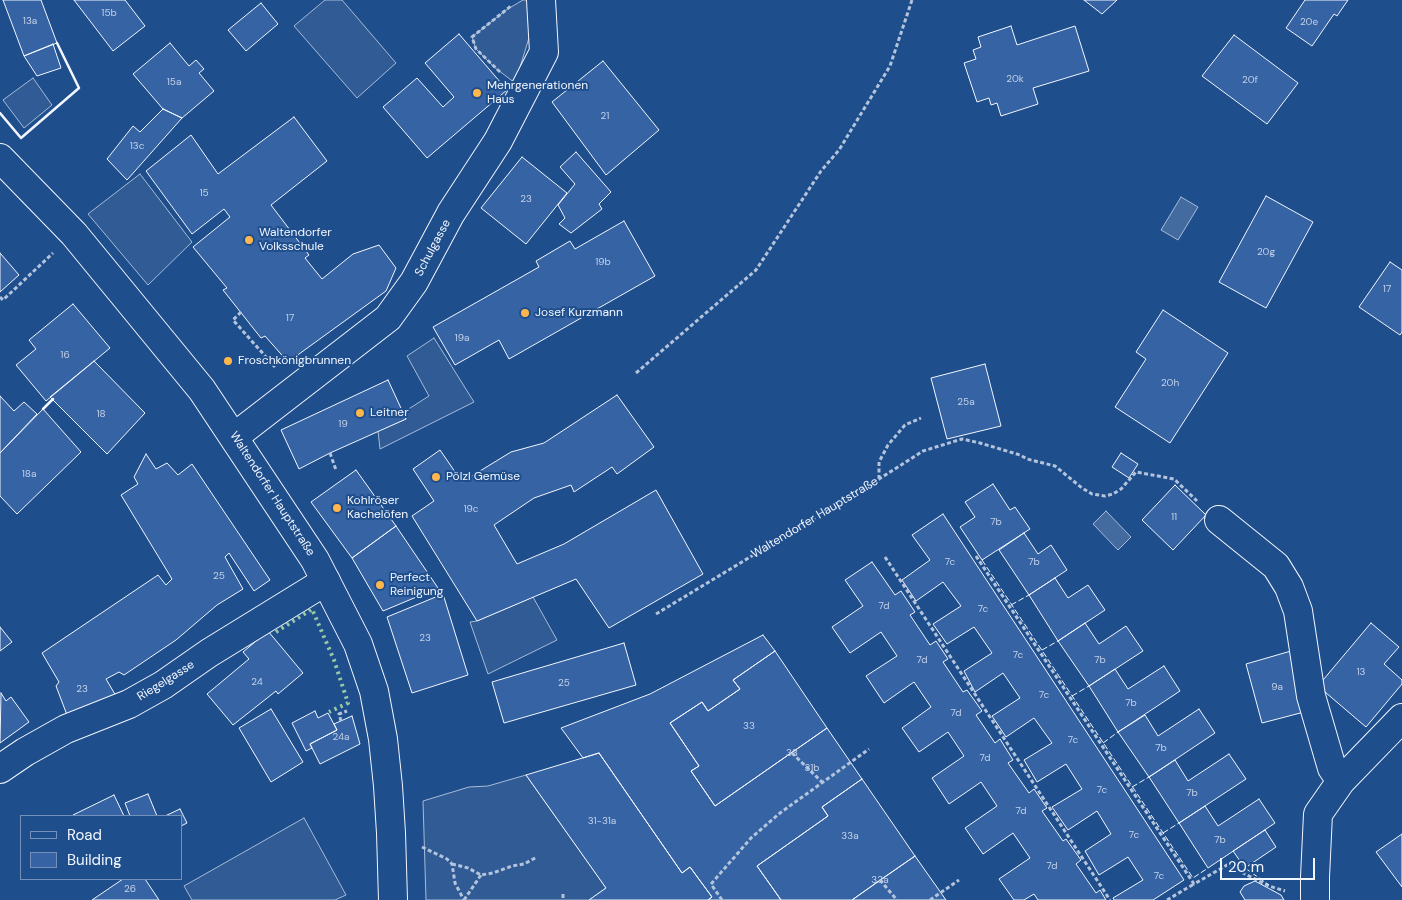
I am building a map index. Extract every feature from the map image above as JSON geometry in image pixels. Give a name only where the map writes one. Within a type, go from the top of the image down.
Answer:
[{"type":"street","name":"Schulgasse","points":[[234,437],[388,318],[414,282],[451,212],[498,141],[544,52],[542,0]]},
{"type":"street","name":"Waltendorfer Hauptstraße","points":[[0,158],[74,234],[202,390],[315,560],[358,644],[374,691],[383,739],[388,786],[393,900]]},
{"type":"street","points":[[1219,520],[1276,566],[1289,587],[1298,611],[1312,696],[1332,768],[1341,781]]},
{"type":"street","name":"Riegelgasse","points":[[0,768],[66,729],[129,704],[163,685],[326,581]]},
{"type":"street","points":[[1315,900],[1318,814],[1341,781],[1402,718]]},
{"type":"path","points":[[636,373],[756,270],[821,170],[839,150],[890,66],[912,0]]},
{"type":"path","points":[[494,67],[476,49],[472,37],[514,5]]},
{"type":"path","points":[[0,297],[3,300],[59,247]]},
{"type":"path","points":[[240,312],[233,320],[278,370]]},
{"type":"path","points":[[879,479],[879,462],[888,444],[905,425],[921,418]]},
{"type":"path","name":"Waltendorfer Hauptstraße","points":[[656,614],[923,451],[962,439],[1055,466],[1092,494],[1105,496],[1113,494],[1121,489],[1136,472],[1174,479],[1210,515],[1219,520]]},
{"type":"path","points":[[330,453],[336,470]]},
{"type":"path","points":[[976,556],[1194,884]]},
{"type":"path","points":[[885,557],[1110,900]]},
{"type":"path","points":[[722,900],[710,884],[751,838],[780,813],[869,749]]},
{"type":"path","points":[[792,753],[822,782]]},
{"type":"path","points":[[419,845],[447,859],[452,864],[468,868],[481,875]]},
{"type":"path","points":[[464,900],[481,875],[524,864],[537,857]]},
{"type":"path","points":[[452,864],[456,883],[464,900]]},
{"type":"path","points":[[1167,900],[1227,865],[1269,886]]},
{"type":"path","points":[[880,880],[897,900]]},
{"type":"path","points":[[930,900],[959,880]]},
{"type":"path","points":[[563,894],[563,900]]},
{"type":"shaded area","points":[[325,0],[342,0],[396,63],[357,98],[294,26]]},
{"type":"shaded area","points":[[523,0],[528,0],[530,12],[529,38],[515,83],[494,67],[476,49],[472,37],[506,10]]},
{"type":"shaded area","points":[[33,78],[52,105],[24,128],[3,100]]},
{"type":"shaded area","points":[[140,174],[192,242],[148,285],[88,214]]},
{"type":"shaded area","points":[[1181,197],[1198,207],[1178,240],[1161,230]]},
{"type":"shaded area","points":[[434,338],[474,402],[380,449],[378,431],[406,419],[407,410],[429,396],[407,356]]},
{"type":"shaded area","points":[[1106,511],[1131,537],[1118,550],[1093,524]]},
{"type":"shaded area","points":[[533,597],[557,640],[488,674],[470,622],[477,621]]},
{"type":"shaded area","points":[[526,775],[606,888],[589,900],[426,900],[423,801],[469,787],[488,786]]},
{"type":"shaded area","points":[[304,818],[346,895],[335,900],[192,900],[184,886]]},
{"type":"building","points":[[3,0],[41,0],[57,43],[24,56]]},
{"type":"building","points":[[74,0],[125,0],[145,26],[113,51]]},
{"type":"building","points":[[1084,0],[1117,0],[1102,14]]},
{"type":"building","points":[[1305,0],[1348,0],[1337,16],[1334,14],[1312,46],[1286,28]]},
{"type":"building","points":[[261,3],[278,24],[246,51],[228,30]]},
{"type":"building","points":[[1011,26],[1017,45],[1075,26],[1089,71],[1033,88],[1038,104],[1001,116],[997,103],[991,105],[989,98],[977,102],[964,63],[976,59],[973,50],[981,47],[978,37]]},
{"type":"building","name":"Mehrgenerationen Haus","points":[[459,34],[507,90],[427,158],[383,107],[417,78],[443,107],[454,97],[425,63]]},
{"type":"building","points":[[1234,35],[1298,83],[1267,124],[1202,76]]},
{"type":"building","points":[[170,43],[189,66],[196,60],[204,69],[199,73],[214,91],[182,118],[163,109],[133,74]]},
{"type":"building","points":[[53,44],[61,68],[37,76],[24,56]]},
{"type":"building","points":[[603,61],[659,130],[606,175],[552,102]]},
{"type":"building","points":[[163,109],[182,118],[127,180],[107,159],[133,126],[140,132]]},
{"type":"building","name":"Waltendorfer Volksschule","points":[[294,117],[327,161],[271,205],[309,255],[305,258],[322,279],[353,254],[379,245],[396,268],[386,291],[288,362],[265,336],[261,338],[223,290],[227,288],[193,247],[230,217],[224,209],[192,234],[146,171],[191,135],[218,174]]},
{"type":"building","points":[[576,152],[611,192],[599,204],[602,209],[571,233],[559,224],[565,218],[558,205],[575,184],[560,167]]},
{"type":"building","points":[[522,157],[567,193],[526,244],[481,208]]},
{"type":"building","points":[[1266,196],[1313,222],[1266,308],[1219,282]]},
{"type":"building","points":[[624,221],[655,276],[509,359],[499,340],[455,365],[433,327],[539,267],[536,261],[570,241],[575,249]]},
{"type":"building","points":[[0,253],[19,275],[0,292]]},
{"type":"building","points":[[1390,262],[1402,270],[1402,332],[1400,335],[1359,307]]},
{"type":"building","points":[[73,304],[110,348],[46,401],[16,365],[36,349],[29,340]]},
{"type":"building","points":[[1163,310],[1228,353],[1170,443],[1115,407],[1146,359],[1136,352]]},
{"type":"building","points":[[94,361],[145,413],[107,454],[50,397]]},
{"type":"building","points":[[985,364],[1001,426],[947,439],[931,378]]},
{"type":"building","points":[[388,380],[406,419],[299,469],[281,430]]},
{"type":"building","points":[[617,395],[654,447],[617,474],[612,467],[574,492],[571,485],[534,498],[494,525],[517,564],[564,544],[656,490],[703,574],[609,628],[576,579],[477,621],[412,516],[434,501],[413,469],[440,450],[462,482],[511,452],[544,443]]},
{"type":"building","points":[[0,396],[14,411],[24,402],[37,414],[0,453]]},
{"type":"building","points":[[43,409],[81,452],[17,514],[0,496],[0,453]]},
{"type":"building","points":[[1121,453],[1138,464],[1129,478],[1112,467]]},
{"type":"building","points":[[146,454],[156,469],[167,463],[178,475],[192,464],[270,580],[254,591],[229,553],[225,557],[243,589],[217,605],[176,640],[124,675],[119,672],[106,679],[116,696],[67,715],[56,686],[59,682],[42,653],[158,575],[166,585],[172,579],[121,495],[138,484],[134,477]]},
{"type":"building","points":[[356,470],[396,526],[352,558],[311,502]]},
{"type":"building","points":[[993,484],[1010,510],[1015,507],[1030,529],[982,560],[960,527],[975,517],[965,502]]},
{"type":"building","points":[[1175,485],[1206,515],[1173,550],[1142,520]]},
{"type":"building","points":[[943,514],[1184,880],[1153,900],[1114,900],[1113,898],[1143,880],[1128,857],[1099,875],[1085,851],[1111,834],[1097,811],[1068,830],[1052,807],[1082,789],[1066,764],[1037,782],[1024,760],[1052,743],[1034,718],[1006,737],[992,716],[1020,698],[1003,673],[975,692],[964,671],[992,653],[974,627],[947,644],[933,624],[961,606],[943,582],[916,601],[902,580],[930,560],[912,535]]},
{"type":"building","points":[[396,526],[438,588],[383,611],[352,558]]},
{"type":"building","points":[[1024,533],[1038,554],[1051,545],[1067,570],[1029,595],[999,550]]},
{"type":"building","points":[[872,562],[895,595],[901,591],[915,612],[910,615],[930,645],[936,641],[948,659],[943,662],[963,692],[967,690],[982,711],[976,715],[995,743],[1000,739],[1013,760],[1008,763],[1029,793],[1034,789],[1047,808],[1042,811],[1063,841],[1066,839],[1081,860],[1076,864],[1096,893],[1100,890],[1106,900],[1038,900],[1034,894],[1024,900],[1014,900],[999,879],[1030,858],[1013,833],[983,854],[965,828],[997,806],[981,782],[949,804],[932,778],[964,756],[948,732],[919,752],[902,728],[931,707],[914,682],[884,703],[866,676],[897,656],[881,632],[850,653],[832,627],[863,606],[845,580]]},
{"type":"building","points":[[1055,578],[1068,598],[1088,585],[1105,610],[1058,641],[1029,595]]},
{"type":"building","points":[[443,594],[468,675],[412,693],[387,617]]},
{"type":"building","points":[[1085,623],[1099,644],[1126,626],[1143,651],[1089,686],[1058,641]]},
{"type":"building","points":[[1371,623],[1399,647],[1384,664],[1402,680],[1402,684],[1366,727],[1318,686]]},
{"type":"building","points":[[0,627],[12,642],[0,651]]},
{"type":"building","points":[[268,631],[303,673],[278,694],[276,691],[233,725],[207,694],[249,659],[243,652]]},
{"type":"building","points":[[763,635],[775,651],[733,680],[740,689],[708,711],[702,702],[670,723],[699,766],[691,771],[715,806],[827,728],[862,779],[822,807],[828,816],[757,866],[781,900],[708,900],[712,897],[690,867],[682,873],[599,753],[583,758],[561,728],[650,694]]},
{"type":"building","points":[[624,643],[636,685],[504,723],[492,682]]},
{"type":"building","points":[[775,651],[827,728],[715,806],[691,771],[699,766],[670,723],[702,702],[708,711],[740,689],[733,680]]},
{"type":"building","points":[[1291,651],[1308,711],[1262,723],[1246,664]]},
{"type":"building","points":[[1164,666],[1180,691],[1118,732],[1089,686],[1115,669],[1128,689]]},
{"type":"building","points":[[1,693],[6,701],[11,697],[29,722],[0,743]]},
{"type":"building","points":[[271,709],[303,762],[271,782],[239,728]]},
{"type":"building","points":[[1199,709],[1215,733],[1149,777],[1118,732],[1145,715],[1158,736]]},
{"type":"building","points":[[315,711],[318,718],[328,713],[337,730],[310,744],[312,748],[306,751],[292,723]]},
{"type":"building","points":[[352,716],[360,744],[320,764],[310,744],[337,730],[334,724]]},
{"type":"building","points":[[599,753],[682,873],[690,867],[712,897],[708,900],[589,900],[606,888],[526,775]]},
{"type":"building","points":[[1229,754],[1246,779],[1179,823],[1149,777],[1175,760],[1188,781]]},
{"type":"building","points":[[862,779],[915,856],[852,900],[781,900],[757,866],[828,816],[822,807]]},
{"type":"building","points":[[148,794],[157,815],[130,815],[125,803]]},
{"type":"building","points":[[114,795],[124,815],[73,815]]},
{"type":"building","points":[[1259,799],[1275,823],[1208,868],[1179,823],[1205,806],[1218,826]]},
{"type":"building","points":[[180,809],[187,823],[182,826],[182,815],[167,815]]},
{"type":"building","points":[[1265,830],[1276,847],[1245,868],[1233,851]]},
{"type":"building","points":[[1402,834],[1402,887],[1376,852]]},
{"type":"building","points":[[915,856],[946,900],[852,900],[880,880]]},
{"type":"building","points":[[122,880],[146,880],[159,900],[92,900]]},
{"type":"building","points":[[1255,881],[1281,895],[1284,900],[1245,900],[1240,892],[1244,886]]},
{"type":"hedge","points":[[276,632],[312,609],[334,660],[348,703],[329,712]]},
{"type":"fence","points":[[982,560],[1193,878],[1208,868]]},
{"type":"fence","points":[[1011,605],[1029,595]]},
{"type":"fence","points":[[1042,650],[1058,641]]},
{"type":"fence","points":[[1072,696],[1089,686]]},
{"type":"fence","points":[[1103,743],[1118,732]]},
{"type":"fence","points":[[1132,787],[1149,777]]},
{"type":"fence","points":[[1163,833],[1179,823]]},
{"type":"fence","points":[[1245,868],[1269,885]]},
{"type":"wall","points":[[0,113],[21,138],[79,88],[57,43]]},
{"type":"wall","points":[[43,409],[53,399]]},
{"type":"place","name":"Mehrgenerationen Haus","points":[[477,93]]},
{"type":"place","name":"Waltendorfer Volksschule","points":[[249,240]]},
{"type":"place","name":"Josef Kurzmann","points":[[525,313]]},
{"type":"place","name":"Froschkönigbrunnen","points":[[228,361]]},
{"type":"place","name":"Leitner","points":[[360,413]]},
{"type":"place","name":"Pölzl Gemüse","points":[[436,477]]},
{"type":"place","name":"Kohlröser Kachelöfen","points":[[337,508]]},
{"type":"place","name":"Perfect Reinigung","points":[[380,585]]}]
